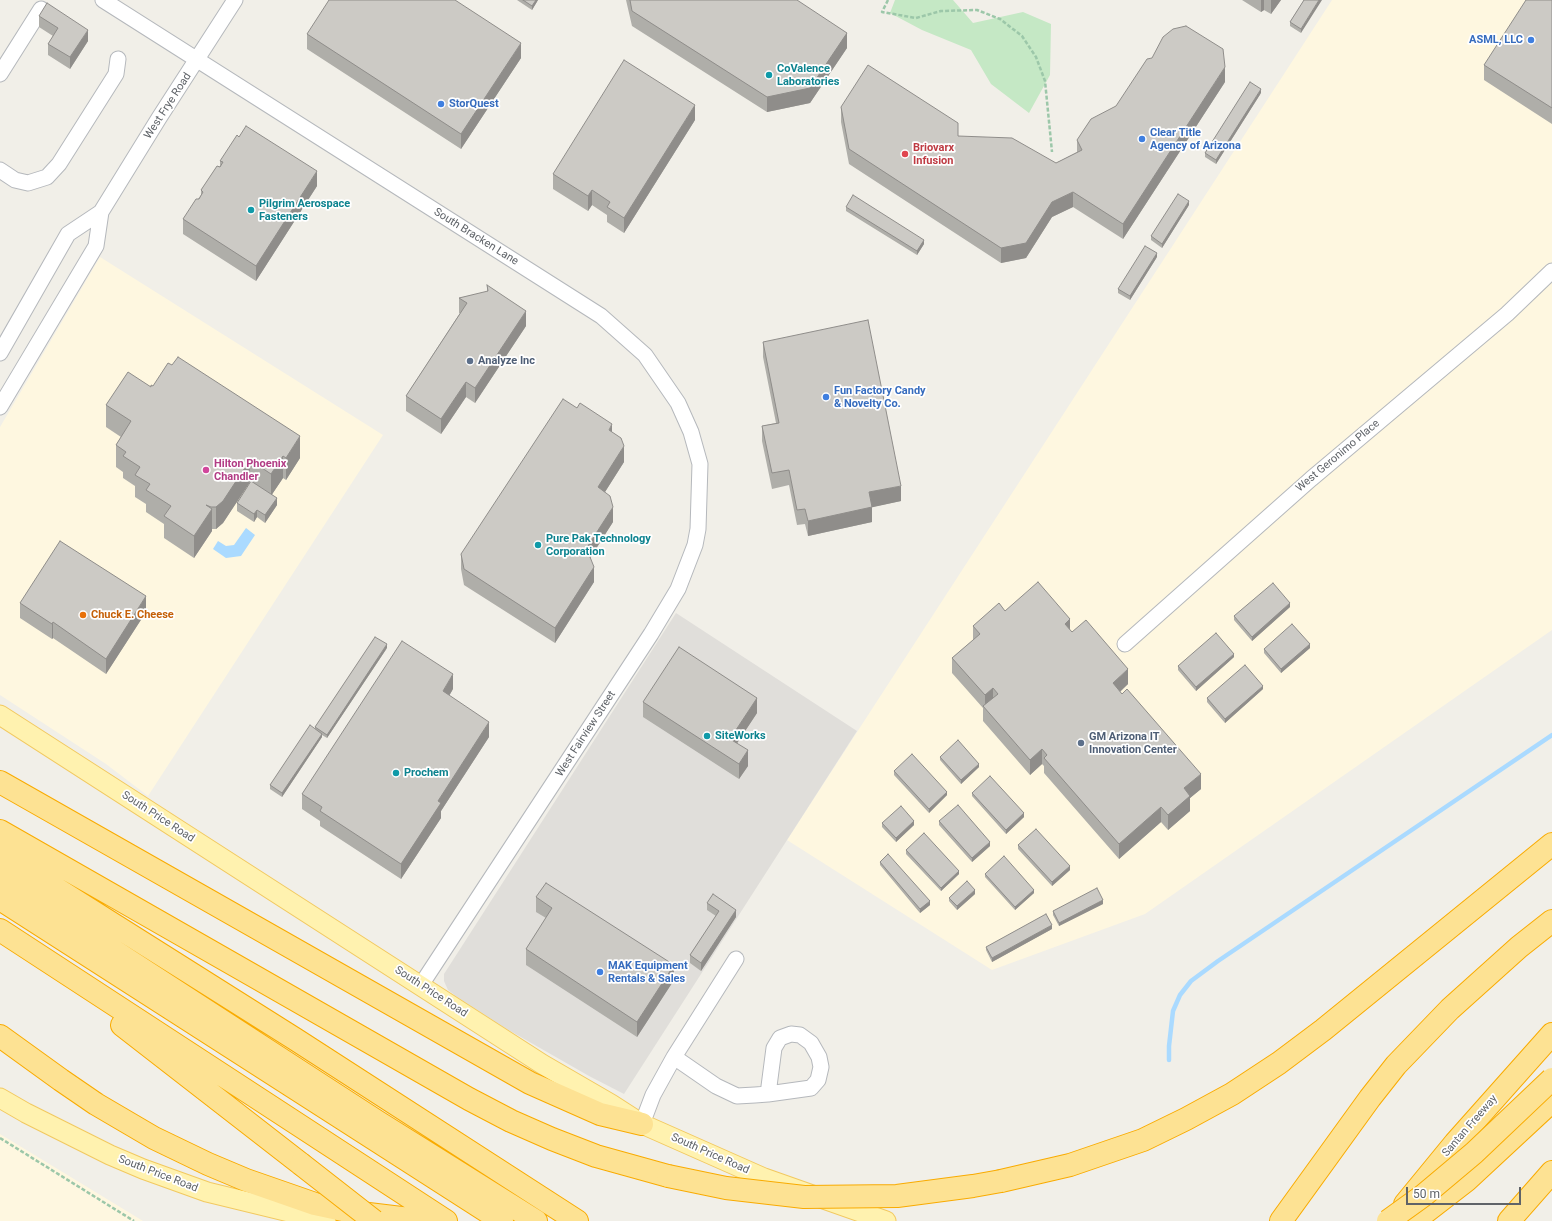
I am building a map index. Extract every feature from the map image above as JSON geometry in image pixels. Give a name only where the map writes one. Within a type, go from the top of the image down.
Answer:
[{"type":"highway","points":[[0,782],[530,1083],[600,1114],[642,1124]]},
{"type":"highway","points":[[0,831],[469,1099],[511,1121],[596,1156],[668,1176],[726,1188],[804,1197],[897,1196],[973,1186],[1001,1181],[1070,1164],[1143,1140],[1232,1094],[1279,1063],[1323,1030],[1552,844]]},
{"type":"highway","points":[[0,853],[295,1039],[577,1221]]},
{"type":"highway","points":[[0,877],[236,1031],[509,1215]]},
{"type":"highway","points":[[0,899],[509,1215],[536,1221]]},
{"type":"highway","points":[[1281,1221],[1365,1105],[1396,1065],[1450,1009],[1519,947],[1552,921]]},
{"type":"highway","points":[[2,931],[446,1221]]},
{"type":"highway","points":[[2,931],[374,1221]]},
{"type":"highway","name":"Santan Freeway","points":[[1391,1221],[1455,1143],[1552,1034]]},
{"type":"highway","points":[[0,1036],[60,1080],[107,1111],[154,1138],[214,1167],[315,1204],[352,1212],[426,1221]]},
{"type":"highway","points":[[1388,1221],[1424,1195],[1468,1158],[1552,1079]]},
{"type":"highway","points":[[1414,1221],[1473,1175],[1552,1101]]},
{"type":"highway","points":[[1509,1221],[1552,1172]]},
{"type":"main road","name":"South Price Road","points":[[0,715],[542,1064],[611,1104],[642,1124],[764,1178],[886,1221]]},
{"type":"main road","name":"South Price Road","points":[[0,1098],[26,1113],[103,1152],[143,1169],[207,1192],[326,1221]]},
{"type":"street","name":"South Bracken Lane","points":[[103,0],[601,316],[646,355],[678,402],[691,432],[700,464]]},
{"type":"street","name":"West Frye Road","points":[[0,407],[96,246],[101,212],[235,0]]},
{"type":"street","points":[[0,74],[41,9]]},
{"type":"street","points":[[0,170],[15,180],[28,183],[47,177],[59,164],[116,74],[118,59]]},
{"type":"street","name":"West Frye Road","points":[[0,353],[68,234],[101,212]]},
{"type":"street","name":"West Geronimo Place","points":[[1126,644],[1311,479],[1507,314],[1552,271]]},
{"type":"street","name":"West Fairview Street","points":[[421,985],[651,634],[678,589],[695,546],[698,529],[700,464]]},
{"type":"street","points":[[642,1124],[653,1095],[674,1057],[736,959]]},
{"type":"street","points":[[674,1057],[716,1086],[737,1096],[768,1094]]},
{"type":"path","points":[[888,0],[882,12],[916,18],[941,11],[977,10],[1000,19],[1022,36],[1036,57],[1045,81],[1052,152]]},
{"type":"path","points":[[0,1138],[134,1221]]},
{"type":"shaded area","points":[[1332,0],[1552,0],[1552,630],[1145,914],[992,970],[787,840]]},
{"type":"shaded area","points":[[100,257],[383,435],[148,796],[106,764],[0,695],[0,427]]},
{"type":"shaded area","points":[[676,613],[857,731],[624,1094],[589,1076],[505,1028],[457,997],[448,990],[444,981],[444,974]]},
{"type":"shaded area","points":[[0,1134],[143,1221],[0,1221]]},
{"type":"green space","points":[[895,0],[953,0],[973,23],[1023,12],[1051,24],[1050,75],[1029,113],[991,84],[971,50],[922,30],[890,13]]},
{"type":"water","points":[[246,528],[255,535],[241,556],[226,558],[213,549],[218,541],[226,546],[234,545]]},
{"type":"building","name":"StorQuest","points":[[329,0],[455,0],[521,43],[461,134],[307,34]]},
{"type":"building","points":[[523,0],[536,0],[532,6]]},
{"type":"building","name":"CoValence Laboratories","points":[[630,0],[797,0],[847,33],[810,88],[767,97],[632,11]]},
{"type":"building","points":[[1304,0],[1319,0],[1301,29],[1290,22]]},
{"type":"building","name":"ASML, LLC","points":[[1526,0],[1552,0],[1552,108],[1484,65]]},
{"type":"building","points":[[47,3],[88,30],[70,57],[48,44],[58,28],[39,16]]},
{"type":"building","points":[[1186,26],[1223,49],[1225,67],[1123,224],[1073,192],[1052,202],[1026,243],[1001,248],[849,149],[841,107],[868,65],[958,123],[958,136],[1012,138],[1056,163],[1082,150],[1077,140],[1091,119],[1116,106],[1147,59],[1152,58],[1163,37],[1173,29]]},
{"type":"building","points":[[624,60],[695,105],[624,218],[607,207],[610,202],[592,190],[588,196],[553,174]]},
{"type":"building","points":[[1250,82],[1261,89],[1216,160],[1205,153]]},
{"type":"building","name":"Pilgrim Aerospace Fasteners","points":[[246,126],[317,171],[256,266],[183,219],[196,199],[199,199],[203,192],[201,190],[217,166],[220,167],[223,162],[220,161],[237,135],[239,137]]},
{"type":"building","points":[[1178,194],[1189,201],[1162,244],[1151,236]]},
{"type":"building","points":[[853,195],[924,240],[917,251],[846,207]]},
{"type":"building","points":[[1145,246],[1157,253],[1130,296],[1118,289]]},
{"type":"building","name":"Analyze Inc","points":[[487,285],[526,311],[475,388],[466,382],[441,419],[406,396],[467,303],[459,298],[488,291]]},
{"type":"building","name":"Fun Factory Candy & Novelty Co.","points":[[868,320],[901,486],[869,492],[872,507],[808,521],[805,509],[797,510],[789,470],[772,473],[762,426],[779,423],[763,342]]},
{"type":"building","name":"Hilton Phoenix Chandler","points":[[178,357],[300,436],[286,458],[283,456],[271,474],[250,460],[223,501],[216,507],[206,505],[212,509],[194,536],[164,516],[171,506],[146,490],[150,484],[135,475],[140,467],[123,456],[126,452],[116,445],[131,421],[106,405],[128,372],[151,387],[168,363],[172,365]]},
{"type":"building","name":"Pure Pak Technology Corporation","points":[[563,399],[577,408],[580,403],[612,424],[609,430],[621,438],[624,446],[598,487],[610,496],[613,507],[584,552],[590,557],[594,567],[555,628],[464,569],[461,554]]},
{"type":"building","points":[[251,481],[277,498],[265,515],[257,510],[254,514],[237,503]]},
{"type":"building","name":"Chuck E. Cheese","points":[[60,541],[146,596],[106,659],[53,622],[52,624],[20,603]]},
{"type":"building","name":"GM Arizona IT Innovation Center","points":[[1038,582],[1070,619],[1065,624],[1072,632],[1086,620],[1128,669],[1113,683],[1122,694],[1127,689],[1201,774],[1184,788],[1190,796],[1168,815],[1161,807],[1119,844],[1044,758],[1047,755],[1042,749],[1030,760],[983,706],[998,694],[993,688],[985,695],[952,658],[980,634],[973,626],[999,603],[1005,611]]},
{"type":"building","points":[[1273,583],[1290,603],[1252,637],[1234,616]]},
{"type":"building","points":[[1292,624],[1310,644],[1281,669],[1264,649]]},
{"type":"building","points":[[1216,633],[1234,654],[1196,687],[1178,666]]},
{"type":"building","points":[[375,637],[387,644],[327,735],[315,727]]},
{"type":"building","name":"Prochem","points":[[402,641],[453,674],[443,691],[489,722],[438,801],[441,803],[401,864],[320,811],[322,807],[302,794]]},
{"type":"building","name":"SiteWorks","points":[[679,647],[757,698],[730,739],[748,750],[739,764],[643,702]]},
{"type":"building","points":[[1245,665],[1263,686],[1225,719],[1207,698]]},
{"type":"building","points":[[310,725],[322,734],[282,793],[270,785]]},
{"type":"building","points":[[958,740],[979,764],[961,780],[940,757]]},
{"type":"building","points":[[912,754],[947,792],[929,809],[894,771]]},
{"type":"building","points":[[990,776],[1024,813],[1006,830],[972,793]]},
{"type":"building","points":[[958,805],[990,842],[972,858],[939,821]]},
{"type":"building","points":[[901,806],[914,821],[896,838],[882,823]]},
{"type":"building","points":[[1036,829],[1070,866],[1052,882],[1018,845]]},
{"type":"building","points":[[924,833],[959,871],[941,888],[906,850]]},
{"type":"building","points":[[888,854],[930,901],[920,909],[880,862]]},
{"type":"building","points":[[1004,856],[1034,890],[1015,907],[985,874]]},
{"type":"building","points":[[967,881],[975,890],[957,906],[949,898]]},
{"type":"building","name":"MAK Equipment Rentals & Sales","points":[[546,883],[674,965],[637,1022],[526,949],[552,908],[536,897]]},
{"type":"building","points":[[1097,888],[1103,900],[1059,923],[1053,911]]},
{"type":"building","points":[[713,894],[736,910],[701,963],[690,955],[719,911],[707,903]]},
{"type":"building","points":[[1046,914],[1052,925],[992,958],[986,947]]},
{"type":"waterway","points":[[1169,1060],[1173,1011],[1180,995],[1191,981],[1218,961],[1552,735]]},
{"type":"place","name":"ASML, LLC","points":[[1531,40]]},
{"type":"place","name":"CoValence Laboratories","points":[[769,75]]},
{"type":"place","name":"StorQuest","points":[[441,104]]},
{"type":"place","name":"Clear Title Agency of Arizona","points":[[1142,139]]},
{"type":"place","name":"Briovarx Infusion","points":[[905,154]]},
{"type":"place","name":"Pilgrim Aerospace Fasteners","points":[[251,210]]},
{"type":"place","name":"Analyze Inc","points":[[470,361]]},
{"type":"place","name":"Fun Factory Candy & Novelty Co.","points":[[826,397]]},
{"type":"place","name":"Hilton Phoenix Chandler","points":[[206,470]]},
{"type":"place","name":"Pure Pak Technology Corporation","points":[[538,545]]},
{"type":"place","name":"Chuck E. Cheese","points":[[83,615]]},
{"type":"place","name":"SiteWorks","points":[[707,736]]},
{"type":"place","name":"GM Arizona IT Innovation Center","points":[[1081,743]]},
{"type":"place","name":"Prochem","points":[[396,773]]},
{"type":"place","name":"MAK Equipment Rentals & Sales","points":[[600,972]]}]
